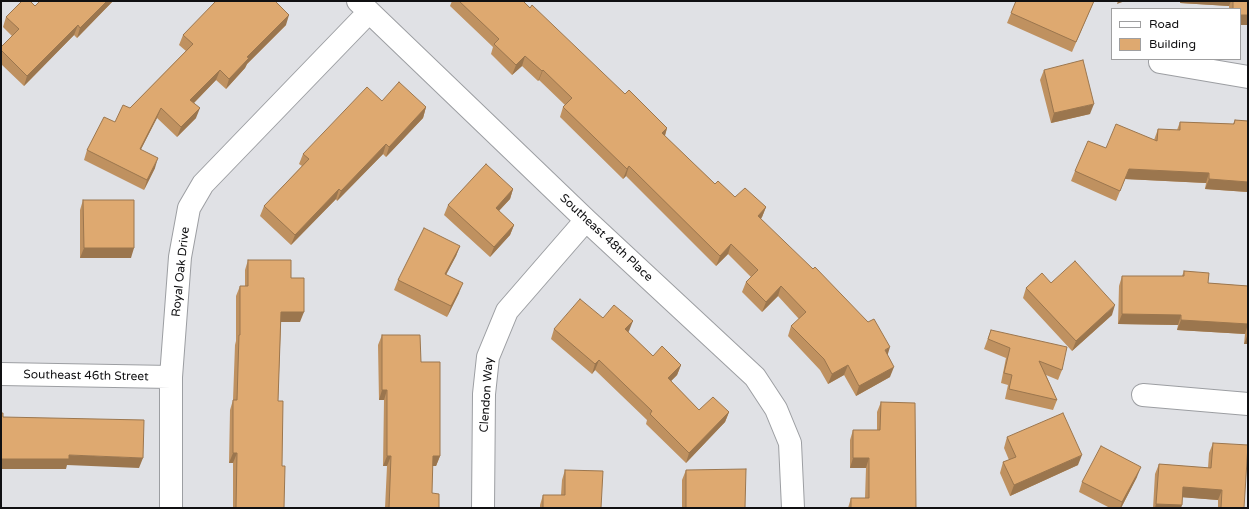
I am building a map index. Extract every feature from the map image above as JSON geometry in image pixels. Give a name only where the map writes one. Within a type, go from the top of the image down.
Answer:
[{"type":"street","name":"Southeast 48th Place","points":[[363,6],[586,220],[754,377],[776,409],[790,443],[793,508]]},
{"type":"street","name":"Royal Oak Drive","points":[[170,508],[171,377],[180,257],[189,208],[203,184],[363,6]]},
{"type":"street","points":[[1160,62],[1248,77]]},
{"type":"street","name":"Clendon Way","points":[[483,508],[484,394],[488,357],[507,311],[586,220]]},
{"type":"street","name":"Southeast 46th Street","points":[[1,374],[171,377]]},
{"type":"street","points":[[1143,395],[1248,404]]},
{"type":"building","points":[[22,1],[30,1],[35,6],[40,1],[107,1],[80,28],[78,25],[27,76],[1,50],[1,47],[19,29],[6,17]]},
{"type":"building","points":[[216,1],[275,1],[289,15],[247,57],[249,58],[229,79],[220,70],[190,100],[200,108],[181,127],[161,108],[140,149],[158,158],[147,180],[87,150],[104,117],[115,122],[123,105],[130,108],[193,44],[183,35]]},
{"type":"building","points":[[459,1],[523,1],[530,8],[532,5],[625,94],[629,90],[667,128],[662,133],[715,184],[718,181],[735,197],[745,188],[766,207],[758,216],[813,269],[815,267],[868,322],[874,319],[890,347],[885,350],[894,367],[859,386],[848,365],[832,374],[824,359],[791,326],[806,312],[781,286],[766,302],[746,282],[758,270],[731,244],[720,256],[629,166],[627,169],[563,107],[572,98],[543,70],[542,71],[525,56],[516,65],[494,44],[499,39]]},
{"type":"building","points":[[1016,1],[1094,1],[1076,42],[1011,13]]},
{"type":"building","points":[[1233,1],[1248,1],[1248,15],[1241,15],[1241,8],[1233,8]]},
{"type":"building","points":[[1083,60],[1094,104],[1054,113],[1044,70]]},
{"type":"building","points":[[399,82],[426,107],[389,147],[386,144],[341,191],[339,189],[295,235],[264,206],[309,159],[303,154],[367,87],[382,101]]},
{"type":"building","points":[[1235,120],[1248,121],[1248,182],[1209,179],[1209,173],[1129,169],[1120,191],[1075,171],[1088,141],[1106,148],[1116,124],[1157,141],[1158,129],[1180,130],[1180,122],[1234,124]]},
{"type":"building","points":[[486,164],[513,189],[496,208],[514,225],[494,247],[448,205]]},
{"type":"building","points":[[83,200],[134,200],[134,248],[84,248]]},
{"type":"building","points":[[424,228],[460,246],[445,274],[463,283],[451,306],[398,280]]},
{"type":"building","points":[[248,260],[291,260],[291,278],[304,278],[304,312],[281,312],[278,401],[283,401],[282,466],[285,466],[284,508],[236,508],[237,453],[233,453],[233,400],[237,400],[240,335],[240,286],[248,286]]},
{"type":"building","points":[[1075,261],[1115,305],[1076,341],[1026,288],[1042,273],[1051,283]]},
{"type":"building","points":[[1184,271],[1209,273],[1208,283],[1248,286],[1248,324],[1181,320],[1181,315],[1122,314],[1122,276],[1184,276]]},
{"type":"building","points":[[580,299],[603,318],[614,305],[633,321],[625,329],[653,356],[662,346],[681,365],[668,378],[699,410],[713,397],[729,412],[689,453],[650,414],[652,411],[599,360],[595,364],[554,329]]},
{"type":"building","points":[[991,330],[1067,347],[1062,370],[1039,361],[1057,400],[1009,389],[1012,375],[1004,373],[1010,348],[988,339]]},
{"type":"building","points":[[382,335],[420,335],[421,362],[440,362],[440,456],[433,456],[432,493],[439,494],[439,508],[389,508],[391,456],[387,456],[387,390],[382,390]]},
{"type":"building","points":[[881,402],[915,403],[916,508],[851,508],[851,498],[869,498],[869,458],[853,458],[853,430],[880,430]]},
{"type":"building","points":[[1,413],[3,413],[3,417],[144,420],[143,458],[69,455],[69,459],[2,459],[1,464]]},
{"type":"building","points":[[1063,413],[1082,455],[1014,485],[1003,462],[1016,457],[1007,437]]},
{"type":"building","points":[[1213,443],[1248,445],[1244,508],[1221,508],[1222,490],[1183,487],[1182,505],[1156,504],[1159,464],[1211,468]]},
{"type":"building","points":[[1101,446],[1141,467],[1122,502],[1082,482]]},
{"type":"building","points":[[746,469],[745,508],[686,508],[686,470]]},
{"type":"building","points":[[565,470],[603,471],[601,508],[543,508],[543,495],[565,495]]}]
